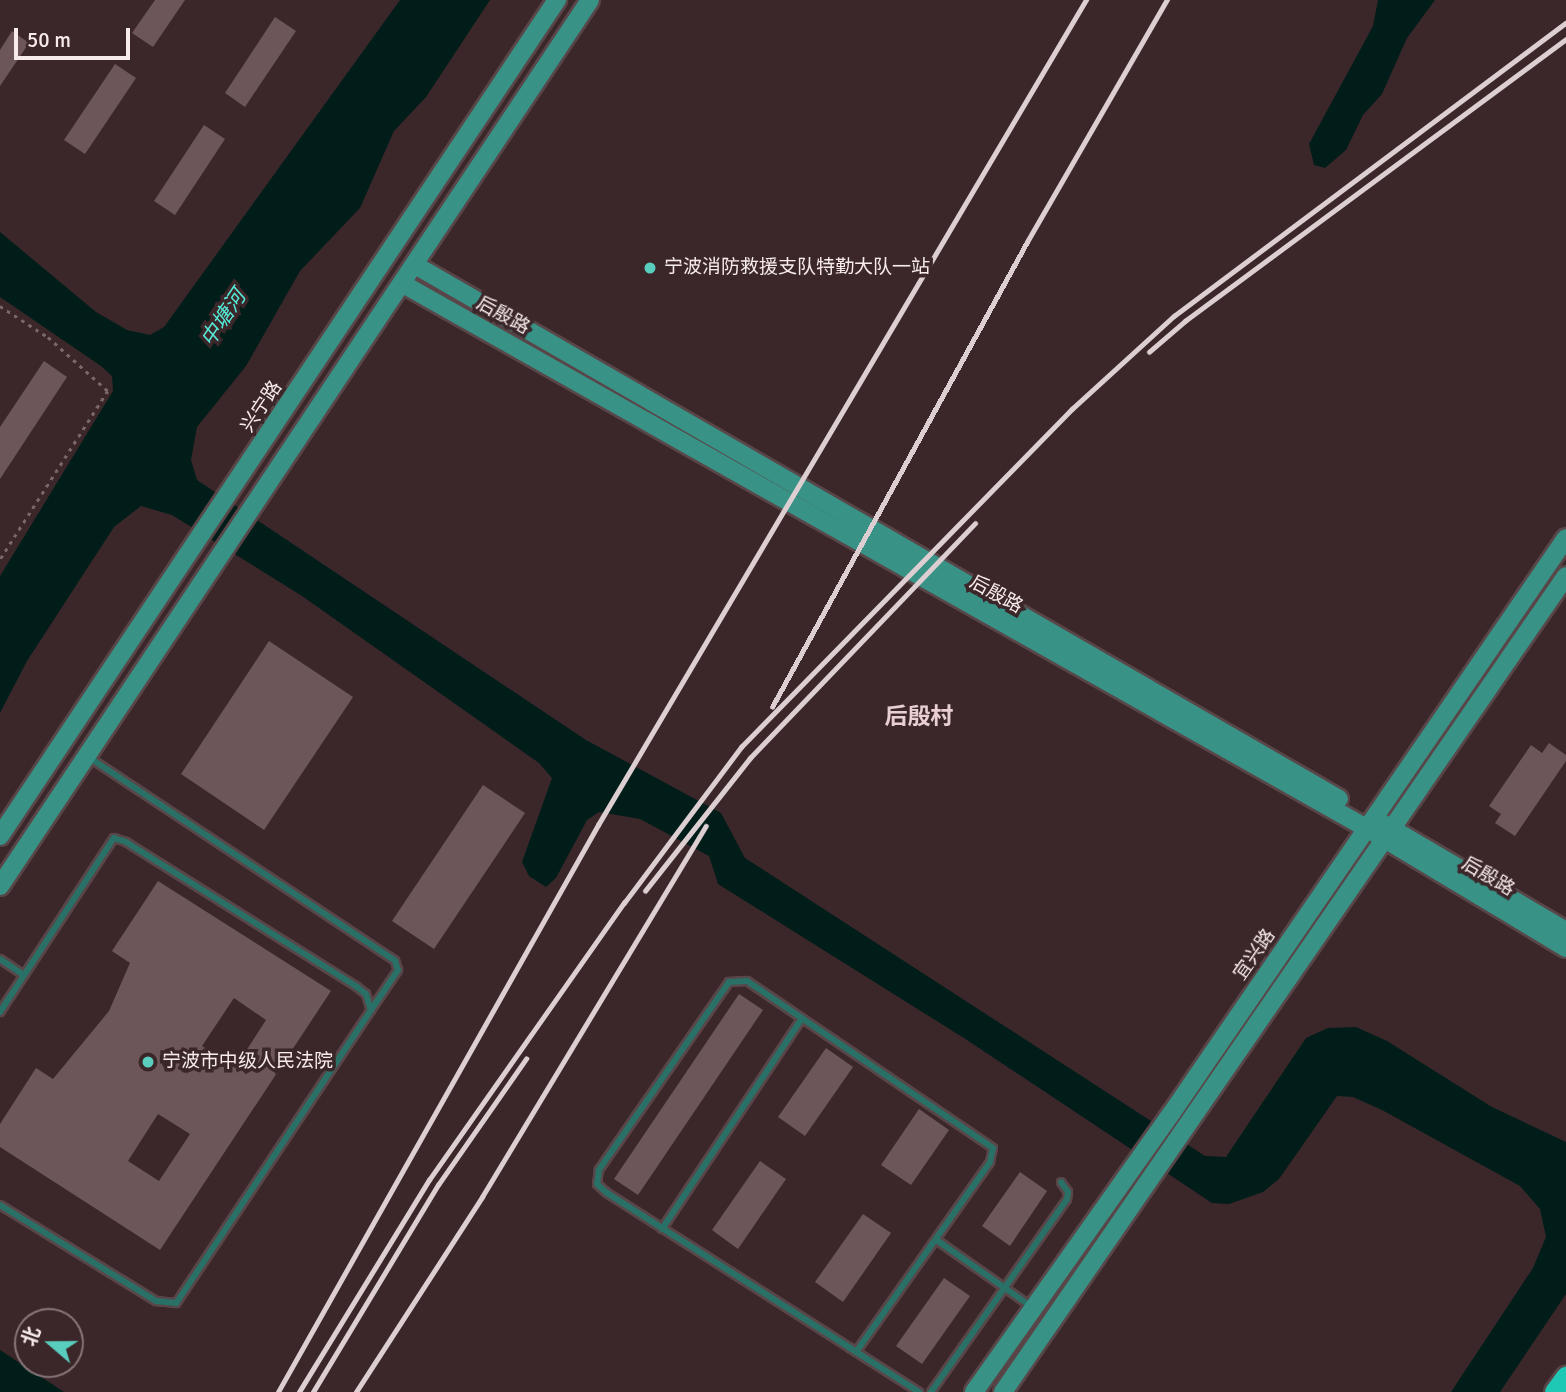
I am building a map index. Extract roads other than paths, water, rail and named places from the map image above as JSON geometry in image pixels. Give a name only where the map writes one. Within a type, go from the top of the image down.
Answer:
[{"type":"highway","points":[[1555,1392],[1566,1377]]},
{"type":"main road","name":"兴宁路","points":[[0,836],[557,0]]},
{"type":"main road","points":[[0,886],[590,0]]},
{"type":"main road","name":"后殷路","points":[[415,265],[1390,835],[1465,880],[1566,948]]},
{"type":"main road","name":"后殷路","points":[[403,284],[1371,824]]},
{"type":"main road","name":"宜兴路","points":[[974,1392],[1171,1114],[1566,538]]},
{"type":"main road","points":[[1003,1392],[1390,835],[1566,576]]},
{"type":"main road","name":"后殷路","points":[[1465,880],[1566,931]]},
{"type":"lane","points":[[0,1205],[156,1301],[176,1303],[398,970],[396,961],[86,755]]},
{"type":"lane","points":[[0,1012],[109,842],[120,838],[356,987],[366,994],[371,1010]]},
{"type":"lane","points":[[0,959],[24,975]]},
{"type":"lane","points":[[856,1352],[937,1241],[990,1162],[991,1143],[747,981],[729,982],[599,1170],[597,1184],[607,1193],[856,1352],[919,1392]]},
{"type":"lane","points":[[662,1228],[802,1018]]},
{"type":"lane","points":[[931,1392],[1067,1199],[1068,1192],[1061,1182]]},
{"type":"lane","points":[[937,1241],[1033,1308]]},
{"type":"water","name":"中塘河","points":[[400,0],[490,0],[426,97],[394,131],[360,208],[300,271],[246,366],[197,427],[191,460],[197,480],[586,740],[721,813],[745,858],[1205,1156],[1226,1157],[1306,1038],[1328,1028],[1356,1027],[1387,1041],[1492,1107],[1566,1142],[1566,1294],[1500,1392],[1451,1392],[1533,1268],[1546,1237],[1540,1209],[1520,1186],[1382,1110],[1353,1097],[1337,1096],[1279,1179],[1263,1192],[1229,1204],[1212,1203],[967,1040],[718,884],[709,856],[640,819],[599,812],[587,820],[556,878],[546,887],[529,876],[522,862],[552,778],[539,763],[302,596],[172,515],[141,506],[114,527],[27,661],[0,713],[0,576],[113,391],[112,376],[101,366],[0,297],[0,232],[96,312],[127,330],[150,335],[164,327]]},
{"type":"water","points":[[1378,0],[1435,0],[1407,38],[1382,94],[1363,115],[1346,150],[1325,168],[1314,165],[1309,144],[1373,26]]},
{"type":"water","points":[[0,1350],[14,1359],[14,1378],[43,1378],[64,1392],[0,1392]]},
{"type":"railway","points":[[278,1392],[598,825],[1086,0]]},
{"type":"railway","points":[[772,707],[1027,242],[1167,0]]},
{"type":"railway","points":[[299,1392],[429,1180],[624,903],[741,747],[1072,409],[1174,316],[1566,23]]},
{"type":"railway","points":[[1149,352],[1185,321],[1566,39]]},
{"type":"railway","points":[[645,891],[750,758],[975,523]]},
{"type":"railway","points":[[356,1392],[482,1197],[706,826]]},
{"type":"railway","points":[[313,1392],[438,1185],[526,1059]]},
{"type":"place","name":"宁波消防救援支队特勤大队一站","points":[[650,268]]},
{"type":"place","name":"宁波市中级人民法院","points":[[148,1062]]},
{"type":"district","name":"后殷村","points":[[919,717]]}]
